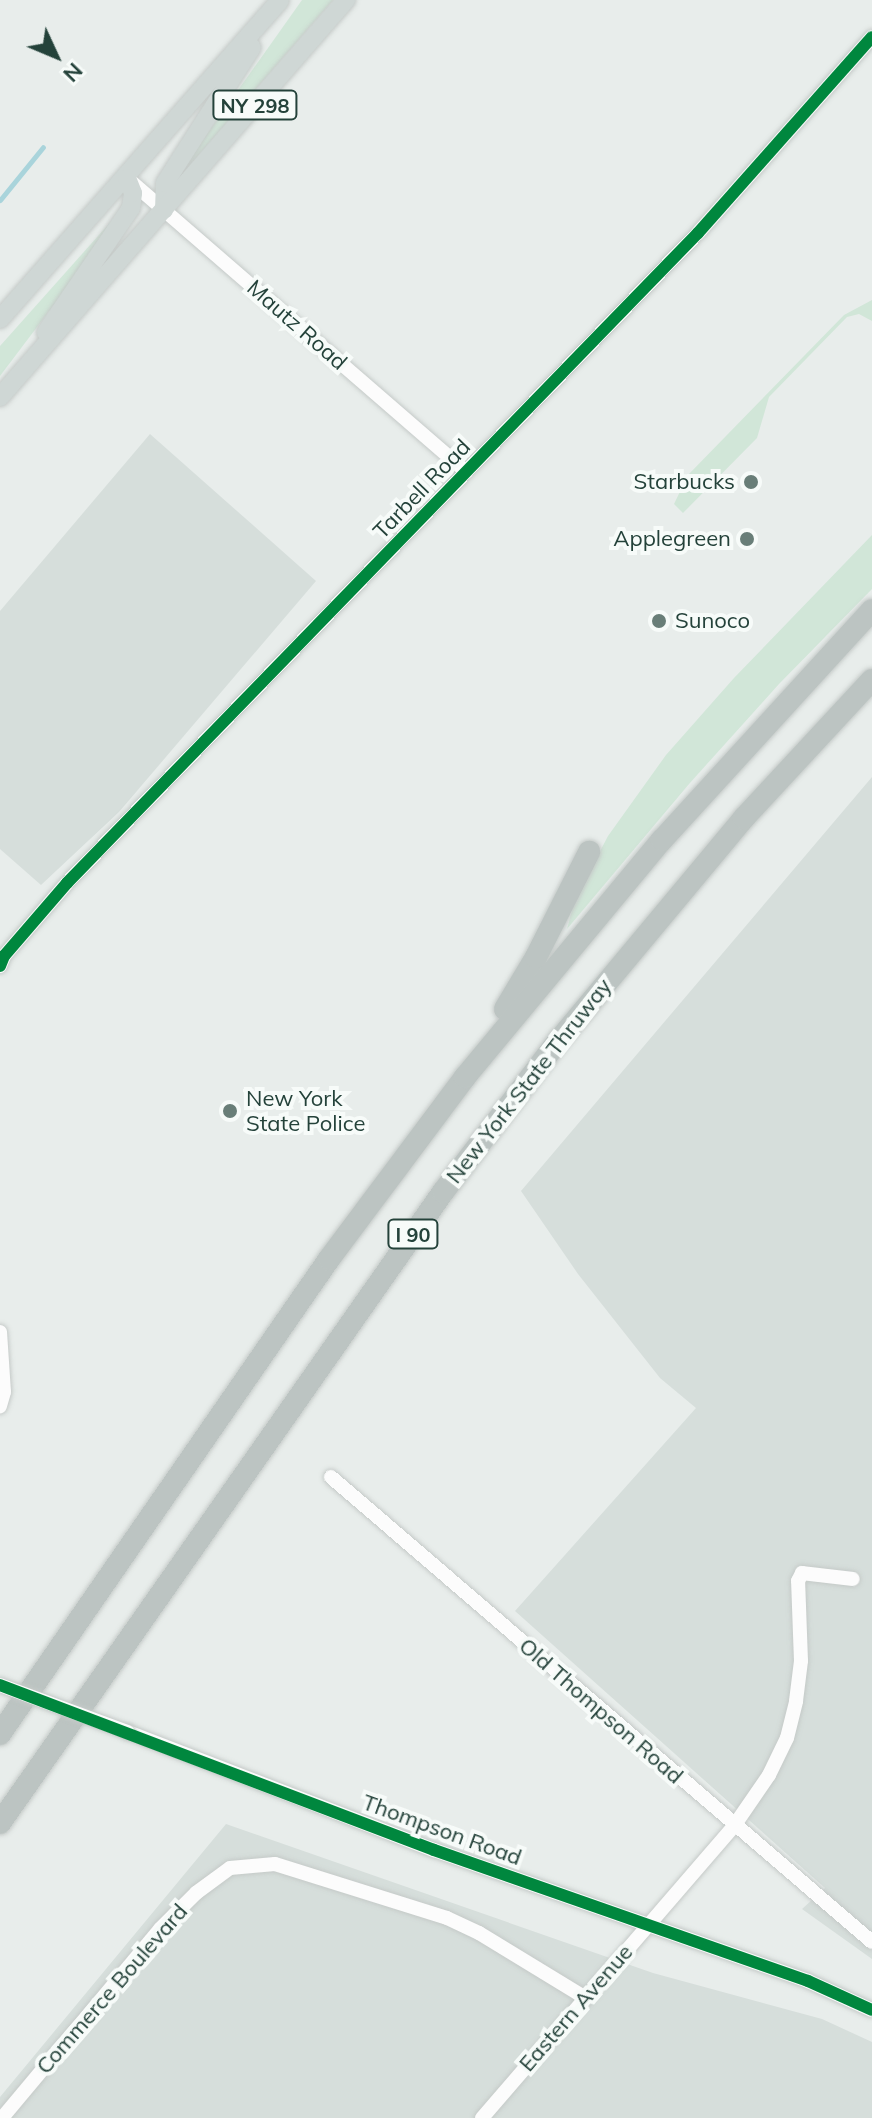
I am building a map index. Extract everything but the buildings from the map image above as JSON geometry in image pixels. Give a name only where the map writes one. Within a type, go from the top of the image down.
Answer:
[{"type":"highway","name":"I 90","points":[[0,1734],[329,1259],[465,1077],[662,840],[872,610]]},
{"type":"highway","name":"New York State Thruway","points":[[0,1823],[254,1458],[491,1129],[650,927],[872,680]]},
{"type":"highway","points":[[465,1077],[536,957],[589,852]]},
{"type":"main road","name":"NY 298","points":[[0,319],[281,0]]},
{"type":"main road","points":[[164,210],[165,183],[281,0]]},
{"type":"main road","name":"NY 298","points":[[2,395],[346,0]]},
{"type":"main road","points":[[2,395],[131,208],[133,193],[127,178]]},
{"type":"street","name":"Tarbell Road","points":[[0,966],[4,956],[67,883],[698,233],[872,37]]},
{"type":"street","name":"Mautz Road","points":[[127,178],[467,472]]},
{"type":"street","points":[[0,1332],[4,1392],[0,1406]]},
{"type":"street","name":"Old Thompson Road","points":[[331,1477],[872,1942]]},
{"type":"street","name":"Eastern Avenue","points":[[482,2118],[734,1826],[769,1775],[787,1738],[801,1664],[798,1581],[802,1573],[853,1579]]},
{"type":"street","name":"Thompson Road","points":[[0,1685],[434,1850],[808,1981],[872,2010]]},
{"type":"street","name":"Commerce Boulevard","points":[[2,2118],[160,1929],[196,1893],[230,1868],[275,1864],[447,1918],[479,1933],[584,1997]]},
{"type":"shaded area","points":[[150,434],[316,581],[119,812],[41,885],[0,849],[0,611]]},
{"type":"shaded area","points":[[872,777],[872,1959],[802,1909],[825,1888],[515,1611],[696,1408],[660,1378],[578,1274],[521,1191]]},
{"type":"shaded area","points":[[226,1824],[653,1973],[822,2019],[872,2042],[872,2118],[0,2118],[0,2097]]},
{"type":"green space","points":[[302,0],[333,0],[182,174],[180,172]]},
{"type":"green space","points":[[115,217],[118,220],[0,376],[0,346]]},
{"type":"green space","points":[[872,300],[872,321],[859,314],[847,317],[769,397],[757,438],[683,513],[674,504],[688,475],[844,315]]},
{"type":"green space","points":[[872,535],[872,589],[779,684],[689,784],[567,929],[575,899],[608,836],[666,755],[734,678]]},
{"type":"waterway","points":[[0,200],[43,147]]},
{"type":"cycle path","points":[[0,966],[4,956],[67,883],[698,233],[872,37]]},
{"type":"cycle path","points":[[0,1685],[434,1850],[808,1981],[872,2010]]},
{"type":"place","name":"Starbucks","points":[[751,482]]},
{"type":"place","name":"Applegreen","points":[[747,539]]},
{"type":"place","name":"Sunoco","points":[[659,621]]},
{"type":"place","name":"New York State Police","points":[[230,1111]]}]
